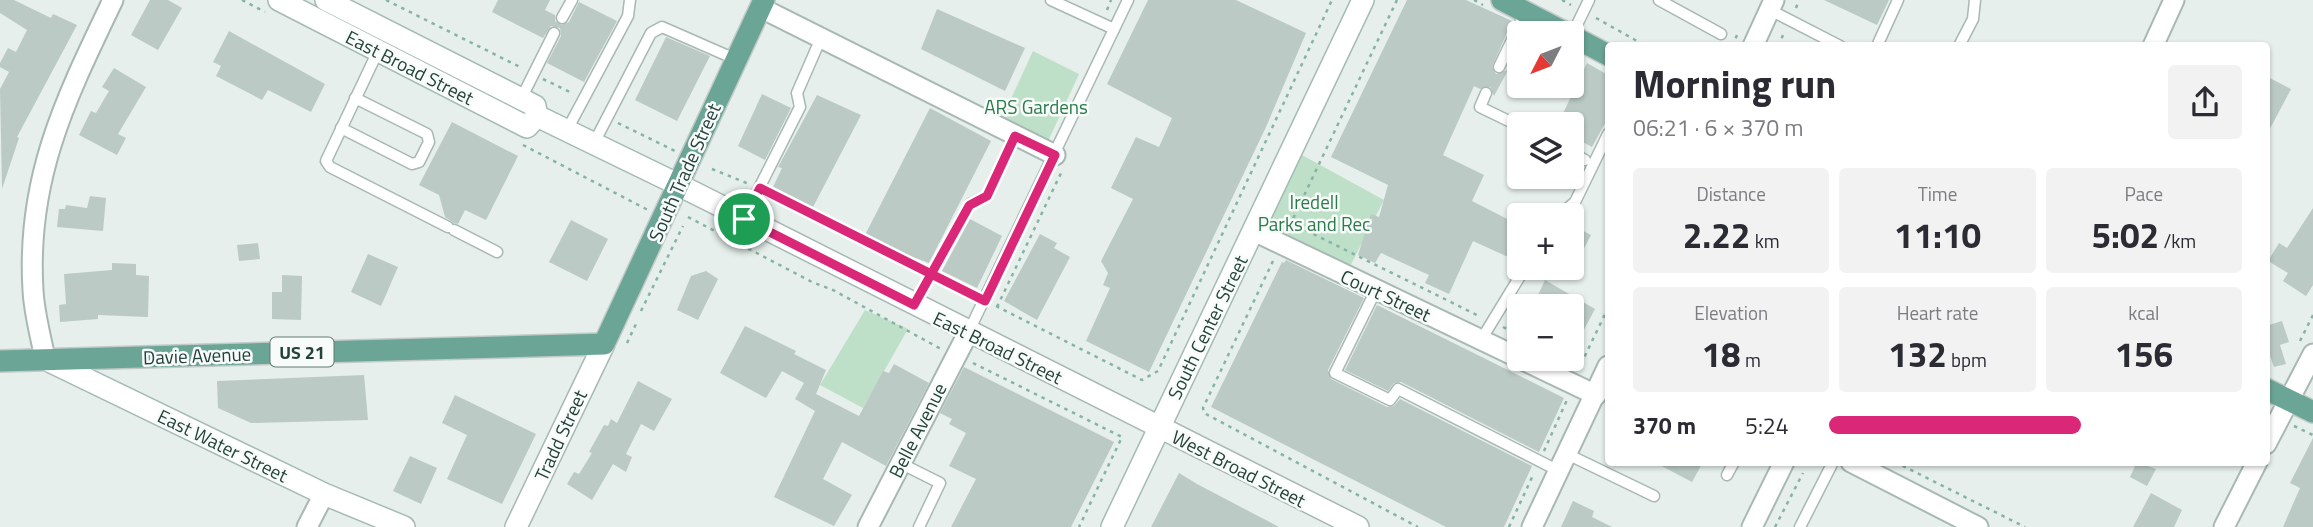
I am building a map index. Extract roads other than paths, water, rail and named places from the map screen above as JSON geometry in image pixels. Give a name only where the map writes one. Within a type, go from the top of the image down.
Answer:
[{"type":"main road","name":"East Broad Street","points":[[279,0],[527,127],[537,116]]},
{"type":"main road","name":"East Broad Street","points":[[326,0],[535,106],[537,116]]},
{"type":"main road","name":"South Center Street","points":[[1112,527],[1363,0]]},
{"type":"main road","points":[[1502,0],[1541,21]]},
{"type":"main road","name":"South Trade Street","points":[[604,344],[763,4]]},
{"type":"main road","points":[[378,51],[388,31]]},
{"type":"main road","points":[[1584,42],[1605,53]]},
{"type":"main road","name":"East Broad Street","points":[[537,116],[679,185],[752,228],[914,305],[1158,427]]},
{"type":"main road","name":"Davie Avenue","points":[[0,361],[604,344]]},
{"type":"main road","name":"Tradd Street","points":[[516,527],[604,344]]},
{"type":"main road","name":"East Water Street","points":[[45,359],[324,494],[404,527]]},
{"type":"main road","points":[[2270,391],[2313,412]]},
{"type":"main road","name":"West Broad Street","points":[[1158,427],[1346,524]]},
{"type":"street","points":[[45,359],[33,292],[33,223],[45,156],[69,92],[113,0]]},
{"type":"street","points":[[2154,42],[2174,0]]},
{"type":"street","points":[[763,4],[821,38],[1055,155]]},
{"type":"street","points":[[1755,42],[1772,5]]},
{"type":"street","name":"Court Street","points":[[1254,231],[1507,352]]},
{"type":"street","name":"Belle Avenue","points":[[870,526],[968,333]]},
{"type":"street","points":[[2270,436],[2313,354]]},
{"type":"street","name":"Court Street","points":[[1547,371],[1596,395]]},
{"type":"street","points":[[1532,527],[1605,373]]},
{"type":"street","points":[[1752,527],[1782,466]]},
{"type":"street","points":[[1859,466],[1978,527]]},
{"type":"street","points":[[2224,527],[2255,466]]},
{"type":"street","points":[[307,527],[324,494]]},
{"type":"lane","points":[[562,18],[572,0]]},
{"type":"lane","points":[[567,130],[628,16],[630,0]]},
{"type":"lane","points":[[1051,0],[1114,29]]},
{"type":"lane","points":[[968,333],[1128,0]]},
{"type":"lane","points":[[1579,21],[1590,0]]},
{"type":"lane","points":[[1659,0],[1721,34]]},
{"type":"lane","points":[[1879,42],[1898,0]]},
{"type":"lane","points":[[1961,42],[1973,19],[1975,0]]},
{"type":"lane","points":[[1772,5],[1833,42]]},
{"type":"lane","points":[[1500,66],[1525,13]]},
{"type":"lane","points":[[593,144],[651,33],[662,27],[735,59]]},
{"type":"lane","points":[[521,99],[554,33]]},
{"type":"lane","points":[[752,228],[760,188],[800,107],[797,93],[821,38]]},
{"type":"lane","points":[[378,51],[326,161],[330,167],[497,252]]},
{"type":"lane","points":[[1486,93],[1480,107],[1507,120]]},
{"type":"lane","points":[[341,128],[412,164],[419,162],[429,142],[426,134],[355,98]]},
{"type":"lane","points":[[914,305],[970,205],[987,196],[1015,136]]},
{"type":"lane","points":[[1574,203],[1605,140]]},
{"type":"lane","points":[[1481,340],[1518,280]]},
{"type":"lane","points":[[1376,290],[1335,373],[1390,400],[1398,388],[1563,463],[1654,496]]},
{"type":"lane","points":[[901,463],[940,483],[919,527]]},
{"type":"lane","points":[[1727,475],[1732,466]]},
{"type":"lane","points":[[1800,527],[1831,466]]},
{"type":"park label","name":"ARS Gardens","points":[[1036,106]]},
{"type":"park label","name":"Iredell Parks and Rec","points":[[1314,212]]}]
